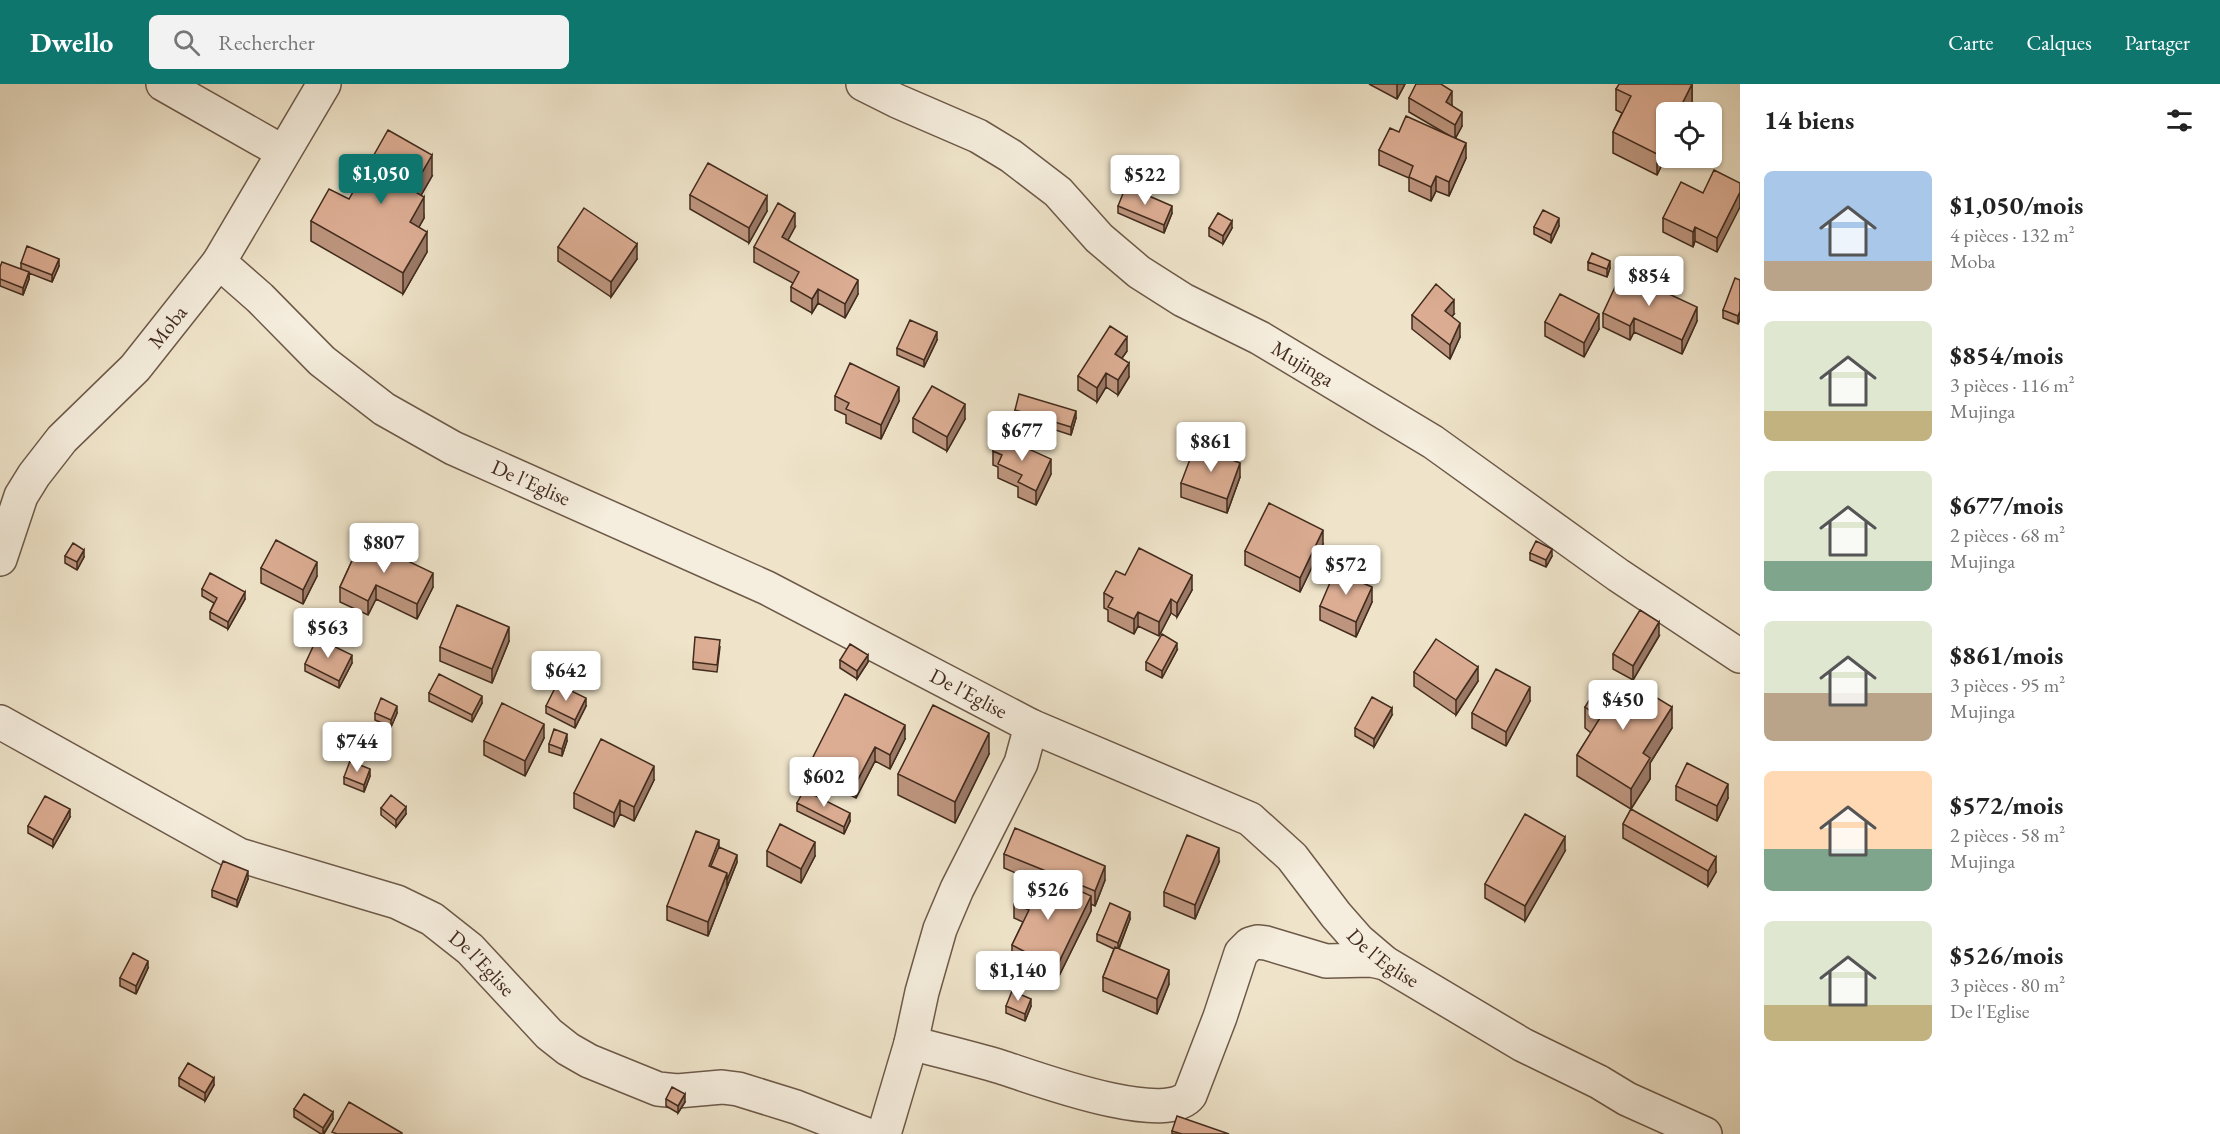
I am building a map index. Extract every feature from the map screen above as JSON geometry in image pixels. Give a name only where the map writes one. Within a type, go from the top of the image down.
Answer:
[{"type":"street","points":[[163,84],[283,152]]},
{"type":"street","name":"Moba","points":[[2,548],[21,496],[34,475],[62,439],[135,368],[219,262],[324,84]]},
{"type":"street","name":"Mujinga","points":[[863,84],[978,136],[1011,156],[1058,192],[1099,238],[1139,272],[1183,300],[1260,338],[1433,442],[1618,575],[1740,656]]},
{"type":"street","name":"De l'Eglise","points":[[219,262],[260,298],[322,361],[384,409],[453,448],[767,588],[1031,726],[1251,819],[1292,857],[1336,915],[1358,940],[1385,963],[1523,1045],[1599,1082],[1627,1099],[1705,1134]]},
{"type":"street","name":"De l'Eglise","points":[[0,722],[239,855],[397,902],[432,919],[470,949],[549,1034],[568,1050],[589,1062],[658,1089],[677,1091],[722,1087],[738,1089],[795,1107],[865,1134]]},
{"type":"street","points":[[884,1134],[911,1042],[940,929],[957,889],[1021,763],[1031,726]]},
{"type":"street","points":[[911,1042],[1112,1100],[1170,1106],[1181,1103],[1190,1095],[1220,1017],[1241,953],[1250,944],[1266,943],[1326,961],[1371,960],[1385,963]]},
{"type":"building","points":[[1416,84],[1441,84],[1452,91],[1446,102],[1462,112],[1455,125],[1409,98]]},
{"type":"building","points":[[1619,84],[1692,84],[1683,102],[1656,102],[1656,154],[1613,132],[1631,96],[1616,89]]},
{"type":"building","points":[[1406,116],[1466,143],[1449,182],[1436,176],[1431,187],[1409,177],[1413,166],[1379,150],[1390,128],[1399,132]]},
{"type":"building","points":[[388,130],[432,155],[412,190],[424,197],[410,222],[427,232],[403,273],[311,221],[329,189],[349,199]]},
{"type":"building","points":[[708,163],[767,196],[749,228],[690,195]]},
{"type":"building","points":[[1714,170],[1740,183],[1740,192],[1717,238],[1695,227],[1693,232],[1663,218],[1681,182],[1703,193]]},
{"type":"building","points":[[1126,186],[1172,206],[1164,225],[1118,206]]},
{"type":"building","points":[[778,203],[795,213],[782,237],[858,280],[845,304],[818,289],[812,299],[791,287],[799,272],[754,247]]},
{"type":"building","points":[[584,208],[637,244],[611,282],[558,247]]},
{"type":"building","points":[[1543,210],[1559,218],[1551,235],[1534,227]]},
{"type":"building","points":[[1218,213],[1232,221],[1223,236],[1209,228]]},
{"type":"building","points":[[27,246],[59,259],[52,275],[21,263]]},
{"type":"building","points":[[1592,253],[1610,261],[1607,269],[1588,262]]},
{"type":"building","points":[[2,262],[29,272],[23,288],[0,279]]},
{"type":"building","points":[[1622,272],[1697,307],[1682,340],[1634,318],[1630,326],[1603,313]]},
{"type":"building","points":[[1735,278],[1740,280],[1738,316],[1723,310]]},
{"type":"building","points":[[1436,284],[1454,300],[1445,311],[1460,323],[1450,345],[1412,315]]},
{"type":"building","points":[[1560,294],[1599,314],[1584,343],[1545,322]]},
{"type":"building","points":[[910,320],[937,332],[924,360],[897,348]]},
{"type":"building","points":[[1110,326],[1127,337],[1115,354],[1129,363],[1118,380],[1106,373],[1097,388],[1078,376]]},
{"type":"building","points":[[850,363],[899,387],[881,425],[846,409],[849,403],[835,396]]},
{"type":"building","points":[[932,386],[965,404],[947,437],[913,418]]},
{"type":"building","points":[[1019,394],[1076,411],[1071,427],[1015,410]]},
{"type":"building","points":[[1000,436],[1051,459],[1036,491],[1018,482],[1022,475],[998,464],[1002,455],[993,451]]},
{"type":"building","points":[[1195,446],[1240,463],[1227,499],[1181,483]]},
{"type":"building","points":[[1269,503],[1323,530],[1300,578],[1245,551]]},
{"type":"building","points":[[362,539],[433,573],[417,604],[376,585],[368,601],[340,587]]},
{"type":"building","points":[[276,540],[317,562],[303,590],[261,568]]},
{"type":"building","points":[[1536,541],[1552,549],[1546,560],[1530,553]]},
{"type":"building","points":[[73,543],[84,550],[77,562],[65,556]]},
{"type":"building","points":[[1139,548],[1192,575],[1177,603],[1171,599],[1159,622],[1138,612],[1134,619],[1108,607],[1113,598],[1104,593],[1116,571],[1125,575]]},
{"type":"building","points":[[1335,571],[1372,587],[1356,622],[1320,606]]},
{"type":"building","points":[[210,573],[245,592],[228,622],[210,612],[217,598],[202,589]]},
{"type":"building","points":[[457,605],[509,627],[492,669],[440,647]]},
{"type":"building","points":[[1640,610],[1659,622],[1633,666],[1613,654]]},
{"type":"building","points":[[1162,634],[1177,643],[1162,671],[1146,662]]},
{"type":"building","points":[[695,637],[720,640],[717,665],[693,662]]},
{"type":"building","points":[[317,638],[352,655],[339,681],[305,664]]},
{"type":"building","points":[[1436,639],[1478,667],[1456,700],[1414,672]]},
{"type":"building","points":[[850,644],[868,655],[857,671],[840,660]]},
{"type":"building","points":[[1496,669],[1530,687],[1506,732],[1472,713]]},
{"type":"building","points":[[439,674],[482,696],[472,715],[429,693]]},
{"type":"building","points":[[1601,681],[1626,697],[1634,684],[1672,707],[1643,753],[1650,758],[1631,789],[1577,755],[1600,718],[1585,707]]},
{"type":"building","points":[[557,684],[586,698],[575,720],[546,706]]},
{"type":"building","points":[[845,694],[905,725],[890,755],[875,747],[856,783],[811,761]]},
{"type":"building","points":[[1372,697],[1392,708],[1374,739],[1355,728]]},
{"type":"building","points":[[381,698],[397,706],[391,720],[375,713]]},
{"type":"building","points":[[502,703],[544,724],[525,761],[484,741]]},
{"type":"building","points":[[933,705],[989,733],[955,802],[898,774]]},
{"type":"building","points":[[554,729],[567,734],[562,749],[549,744]]},
{"type":"building","points":[[601,739],[654,766],[634,807],[620,800],[614,813],[574,793]]},
{"type":"building","points":[[350,761],[370,769],[364,785],[344,777]]},
{"type":"building","points":[[1687,763],[1728,784],[1717,806],[1676,786]]},
{"type":"building","points":[[804,790],[850,813],[844,827],[797,803]]},
{"type":"building","points":[[391,795],[406,807],[396,820],[381,808]]},
{"type":"building","points":[[45,796],[70,809],[53,840],[28,826]]},
{"type":"building","points":[[1631,809],[1716,857],[1708,871],[1623,824]]},
{"type":"building","points":[[1525,814],[1565,837],[1525,906],[1485,884]]},
{"type":"building","points":[[780,824],[815,842],[801,869],[767,851]]},
{"type":"building","points":[[1015,828],[1105,866],[1095,891],[1004,854]]},
{"type":"building","points":[[696,831],[719,840],[709,866],[727,873],[708,922],[667,906]]},
{"type":"building","points":[[1187,835],[1219,848],[1195,905],[1164,892]]},
{"type":"building","points":[[719,847],[737,855],[727,880],[727,873],[711,866]]},
{"type":"building","points":[[223,861],[248,871],[237,900],[212,890]]},
{"type":"building","points":[[1027,878],[1071,900],[1076,889],[1091,896],[1056,968],[1012,945],[1029,910],[1014,904]]},
{"type":"building","points":[[1110,903],[1130,912],[1118,943],[1097,934]]},
{"type":"building","points":[[1115,947],[1169,970],[1157,999],[1103,977]]},
{"type":"building","points":[[133,953],[148,961],[136,986],[120,978]]},
{"type":"building","points":[[1012,991],[1031,999],[1025,1014],[1006,1006]]},
{"type":"building","points":[[188,1063],[214,1078],[205,1093],[179,1078]]},
{"type":"building","points":[[672,1087],[685,1094],[678,1106],[666,1099]]},
{"type":"building","points":[[304,1094],[333,1112],[323,1128],[294,1109]]},
{"type":"building","points":[[349,1102],[402,1134],[337,1134],[332,1132]]},
{"type":"building","points":[[1177,1116],[1229,1134],[1182,1134],[1172,1131]]}]
